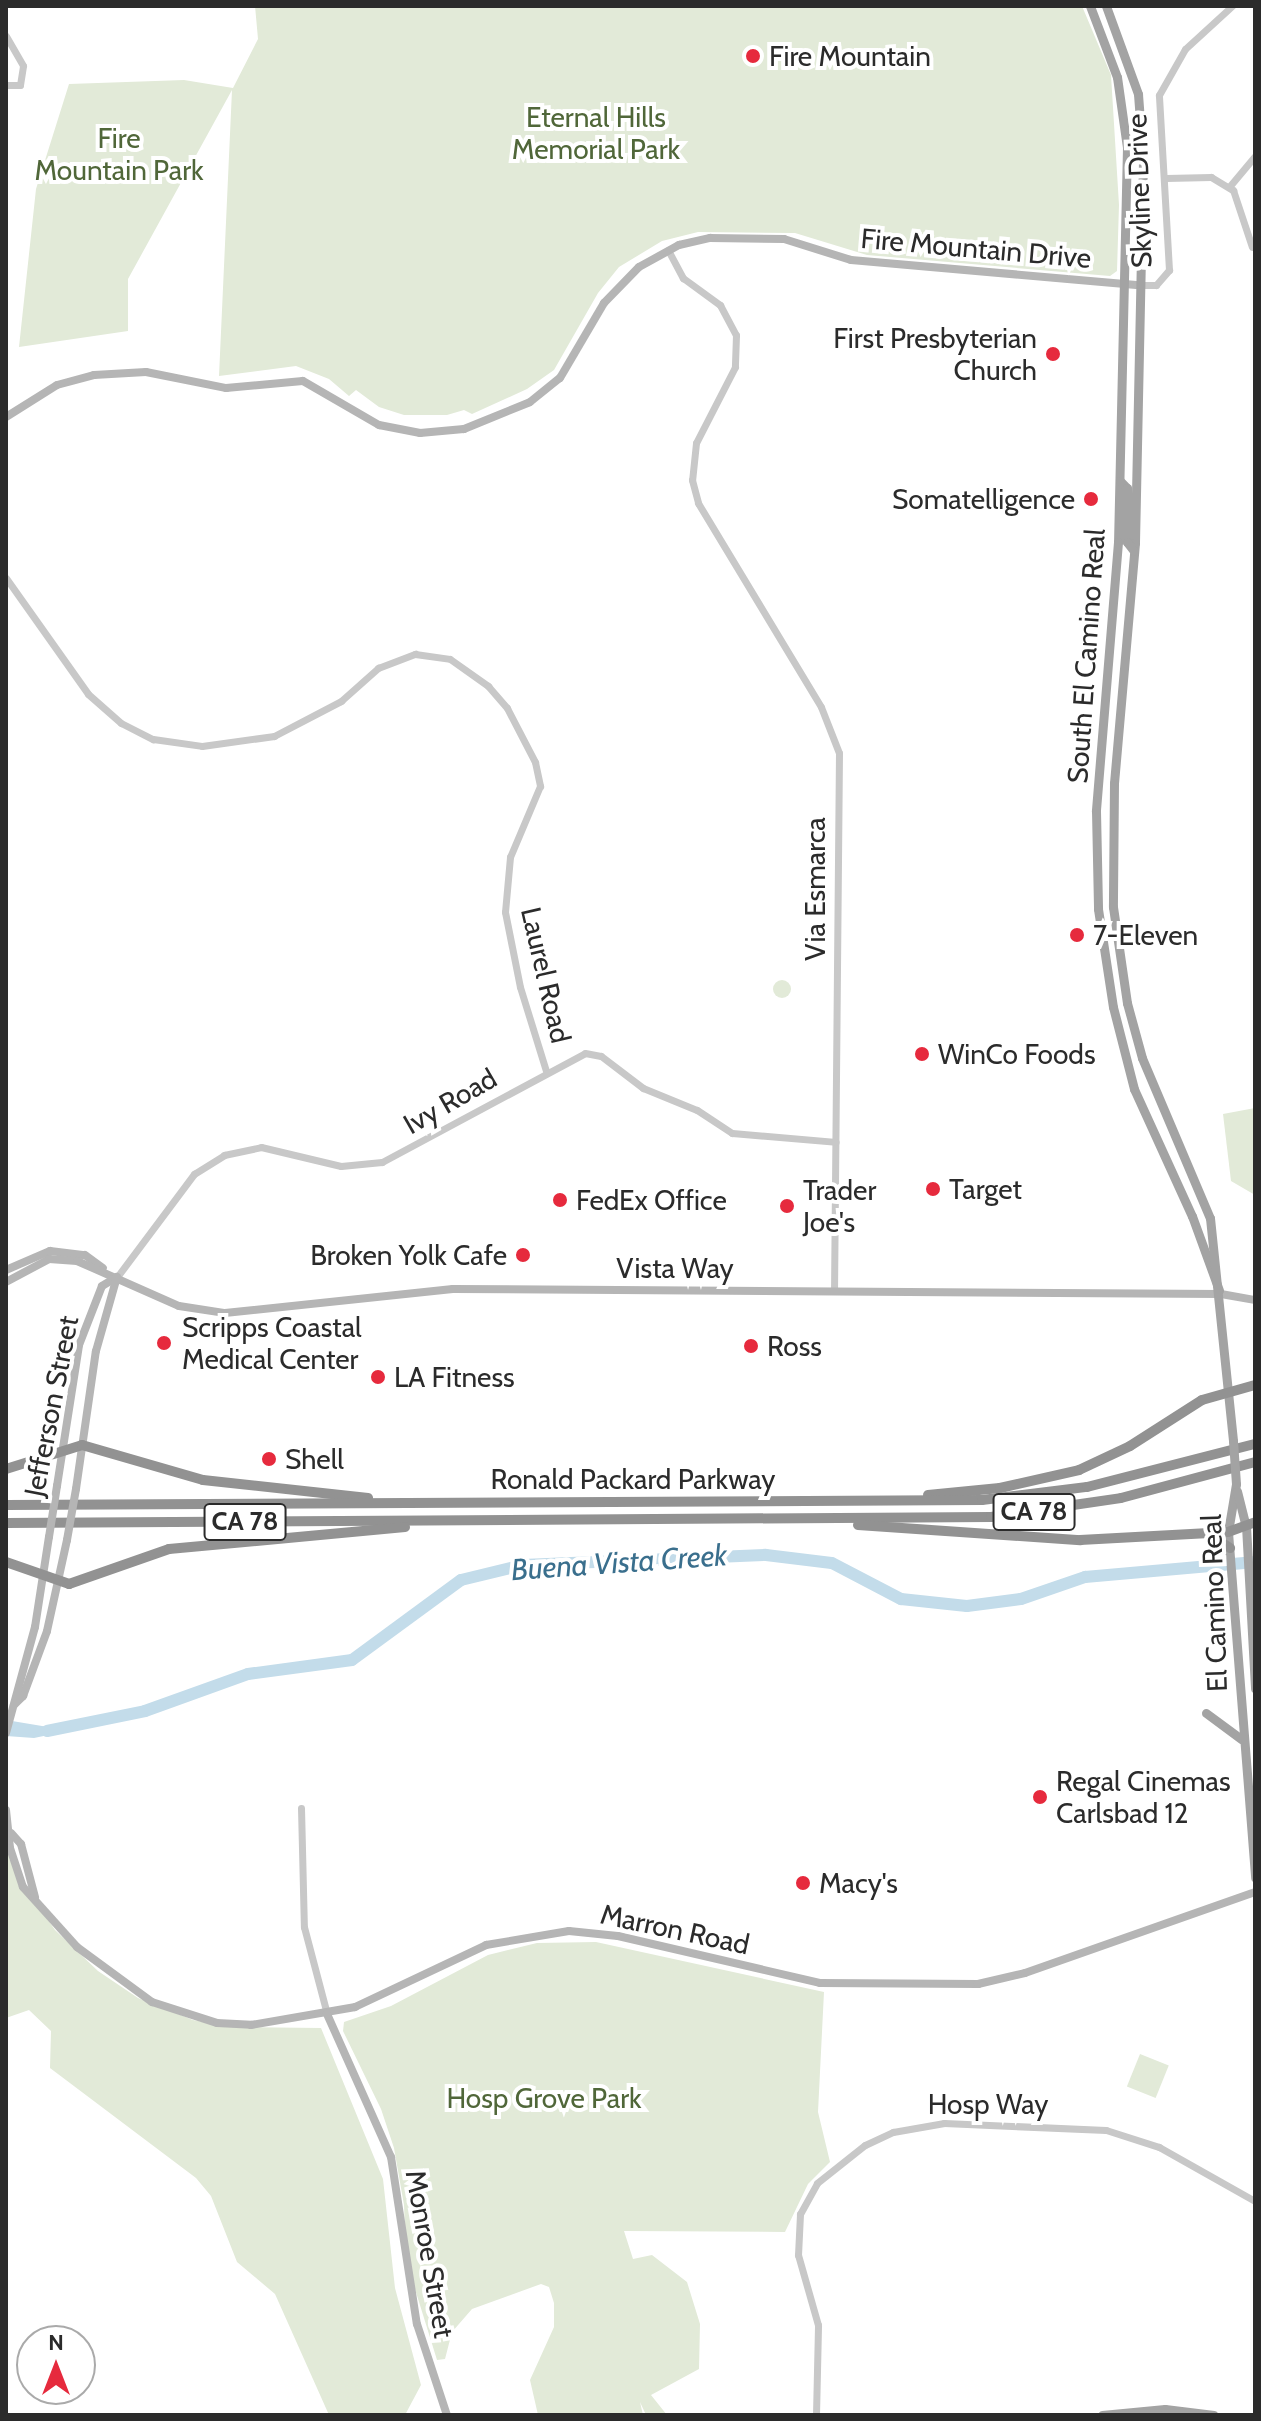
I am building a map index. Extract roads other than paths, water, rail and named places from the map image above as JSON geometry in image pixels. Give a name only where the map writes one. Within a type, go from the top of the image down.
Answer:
[{"type":"highway","points":[[862,1501],[1000,1488],[1062,1475],[1115,1454],[1231,1389],[1255,1385]]},
{"type":"highway","name":"Ronald Packard Parkway","points":[[6,1505],[862,1501],[1043,1494],[1132,1478],[1255,1444]]},
{"type":"highway","points":[[6,1469],[82,1445],[217,1482],[465,1504]]},
{"type":"highway","name":"Ronald Packard Parkway","points":[[6,1523],[971,1517],[1051,1510],[1255,1462]]},
{"type":"highway","points":[[808,1519],[1044,1539],[1228,1532],[1251,1524]]},
{"type":"highway","points":[[6,1562],[69,1584],[136,1558],[190,1546],[484,1521]]},
{"type":"highway","points":[[1204,1533],[1230,1548]]},
{"type":"main road","name":"South El Camino Real","points":[[1090,6],[1117,77],[1125,121],[1120,481],[1096,811],[1095,877],[1103,960],[1135,1092],[1192,1216],[1221,1294]]},
{"type":"main road","name":"South El Camino Real","points":[[1106,6],[1131,68],[1142,122],[1134,551],[1112,814],[1116,933],[1127,1003],[1146,1069],[1210,1218],[1231,1389],[1236,1484]]},
{"type":"main road","name":"Fire Mountain Drive","points":[[6,417],[57,385],[94,375],[146,372],[226,388],[303,381],[379,425],[420,433],[464,429],[543,393],[569,368],[604,303],[625,279],[668,250],[710,238],[784,239],[851,260],[1139,285]]},
{"type":"main road","points":[[1120,481],[1127,488],[1127,542],[1134,551]]},
{"type":"main road","name":"Vista Way","points":[[6,1270],[50,1251],[85,1255],[117,1277],[179,1306],[225,1313],[427,1289],[1221,1294],[1255,1300]]},
{"type":"main road","name":"Vista Way","points":[[6,1282],[49,1259],[104,1269]]},
{"type":"main road","name":"Jefferson Street","points":[[14,1706],[23,1696],[42,1646],[59,1580],[96,1351],[117,1277]]},
{"type":"main road","name":"Jefferson Street","points":[[6,1733],[34,1635],[41,1575],[84,1330],[102,1286],[117,1277]]},
{"type":"main road","name":"El Camino Real","points":[[1236,1484],[1251,1524],[1248,1547],[1255,1689]]},
{"type":"main road","name":"El Camino Real","points":[[1236,1484],[1228,1532],[1255,1878]]},
{"type":"main road","points":[[1206,1713],[1242,1740]]},
{"type":"main road","points":[[6,1810],[8,1833]]},
{"type":"main road","name":"Marron Road","points":[[8,1833],[18,1876],[77,1947],[152,2002],[217,2023],[251,2025],[327,2014],[380,1999],[486,1945],[569,1931],[618,1936],[820,1983],[978,1984],[1025,1973],[1255,1892]]},
{"type":"main road","name":"Monroe Street","points":[[327,2014],[391,2157],[417,2324],[447,2415]]},
{"type":"main road","points":[[1102,2415],[1165,2409],[1214,2415]]},
{"type":"street","name":"Skyline Drive","points":[[1139,285],[1156,285],[1169,270],[1166,178],[1157,132],[1159,95],[1185,49],[1232,6]]},
{"type":"street","points":[[6,36],[23,66],[20,85],[6,85]]},
{"type":"street","points":[[1229,187],[1255,156]]},
{"type":"street","points":[[1166,178],[1211,177],[1229,187],[1240,203],[1252,247]]},
{"type":"street","name":"Via Esmarca","points":[[668,250],[683,278],[712,298],[730,318],[736,335],[735,367],[696,443],[694,488],[710,522],[821,707],[839,753],[834,1291]]},
{"type":"street","name":"Laurel Road","points":[[6,578],[88,694],[121,723],[153,739],[202,746],[274,736],[341,701],[378,668],[415,654],[450,659],[488,686],[514,722],[535,762],[540,786],[510,857],[505,912],[520,987],[546,1071]]},
{"type":"street","name":"Ivy Road","points":[[117,1277],[194,1174],[224,1155],[261,1147],[341,1166],[382,1162],[573,1056],[601,1056],[643,1088],[697,1110],[732,1133],[836,1142]]},
{"type":"street","points":[[301,1808],[304,1927],[327,2014]]},
{"type":"street","name":"Hosp Way","points":[[816,2415],[818,2325],[798,2255],[800,2214],[817,2183],[865,2145],[893,2132],[944,2123],[1106,2130],[1159,2147],[1255,2201]]},
{"type":"water","points":[[6,1720],[63,1732],[34,1738],[6,1736]]},
{"type":"waterway","name":"Buena Vista Creek","points":[[47,1731],[145,1711],[248,1674],[352,1660],[461,1580],[523,1565],[766,1555],[832,1563],[901,1599],[967,1606],[1021,1599],[1085,1577],[1255,1562]]},
{"type":"place","name":"Fire Mountain","points":[[753,56]]},
{"type":"place","name":"First Presbyterian Church","points":[[1053,354]]},
{"type":"place","name":"Somatelligence","points":[[1091,499]]},
{"type":"place","name":"7-Eleven","points":[[1077,935]]},
{"type":"place","name":"WinCo Foods","points":[[922,1054]]},
{"type":"place","name":"Target","points":[[933,1189]]},
{"type":"place","name":"FedEx Office","points":[[560,1200]]},
{"type":"place","name":"Trader Joe's","points":[[787,1206]]},
{"type":"place","name":"Broken Yolk Cafe","points":[[523,1255]]},
{"type":"place","name":"Scripps Coastal Medical Center","points":[[164,1343]]},
{"type":"place","name":"Ross","points":[[751,1346]]},
{"type":"place","name":"LA Fitness","points":[[378,1377]]},
{"type":"place","name":"Shell","points":[[269,1459]]},
{"type":"place","name":"Regal Cinemas Carlsbad 12","points":[[1040,1797]]},
{"type":"place","name":"Macy's","points":[[803,1883]]},
{"type":"park label","name":"Eternal Hills Memorial Park","points":[[596,133]]},
{"type":"park label","name":"Fire Mountain Park","points":[[119,154]]},
{"type":"park label","name":"Hosp Grove Park","points":[[544,2098]]}]
